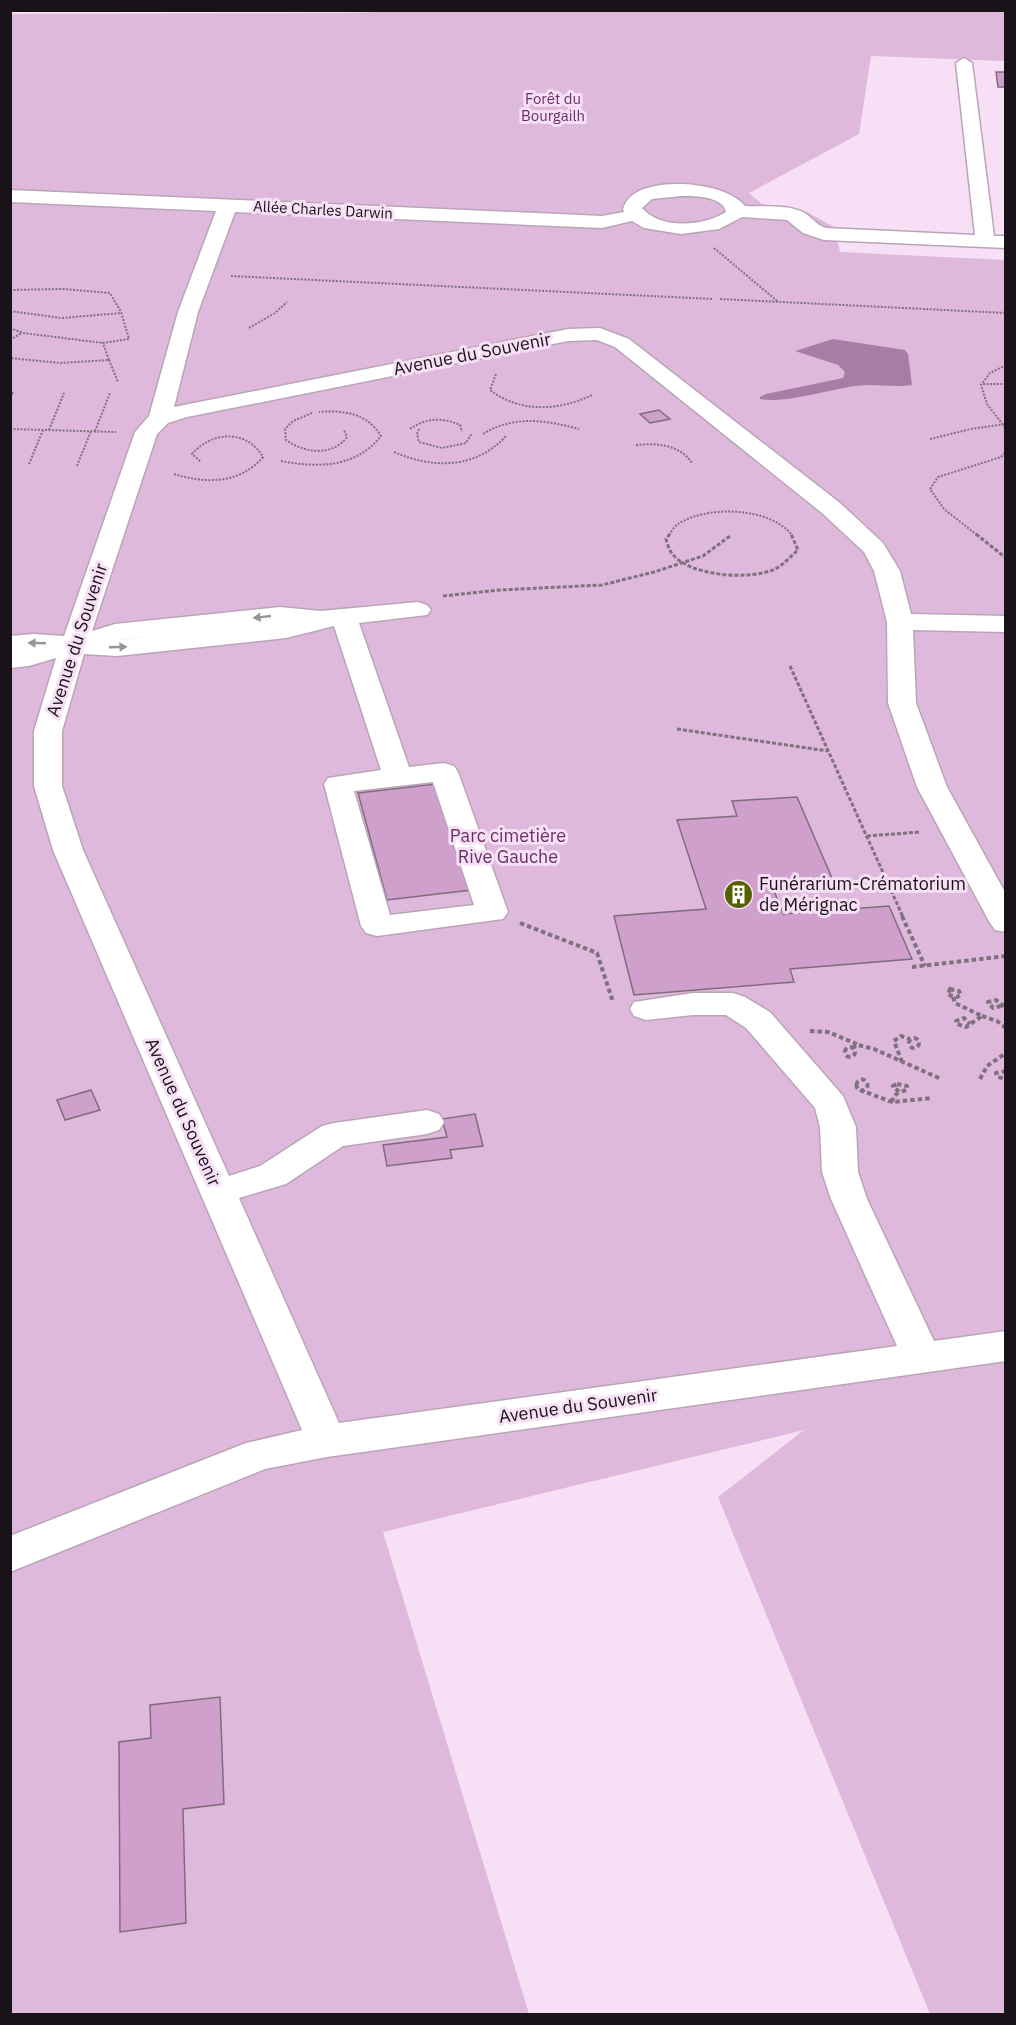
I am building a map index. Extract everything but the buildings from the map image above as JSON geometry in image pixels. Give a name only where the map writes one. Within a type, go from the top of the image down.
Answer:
[{"type":"street","points":[[964,63],[985,241]]},
{"type":"street","points":[[681,190],[716,195],[729,201],[736,207],[735,211],[729,220],[700,228],[663,226],[635,215],[632,208],[634,202],[642,196],[681,190]]},
{"type":"street","name":"Allée Charles Darwin","points":[[10,196],[602,222],[635,215]]},
{"type":"street","points":[[153,425],[188,312],[228,206]]},
{"type":"street","points":[[735,211],[789,214],[798,217],[810,229],[824,234],[1005,242]]},
{"type":"street","name":"Avenue du Souvenir","points":[[1005,923],[932,787],[902,704],[900,622],[887,571],[874,549],[831,508],[622,343],[600,334],[568,335],[153,425],[73,645],[48,731],[48,786],[68,850],[327,1441],[1005,1346]]},
{"type":"street","points":[[10,660],[29,658],[115,632],[280,615],[332,618],[418,610]]},
{"type":"street","points":[[332,618],[398,777]]},
{"type":"street","points":[[900,622],[1005,624]]},
{"type":"street","points":[[10,644],[33,642],[73,645]]},
{"type":"street","points":[[444,772],[492,912],[377,927],[338,784],[444,772]]},
{"type":"street","points":[[646,1009],[693,1004],[734,1004],[758,1020],[831,1104],[838,1127],[840,1172],[849,1199],[922,1358]]},
{"type":"street","points":[[218,1192],[273,1175],[334,1135],[427,1122]]},
{"type":"street","points":[[10,1556],[260,1454],[327,1441]]},
{"type":"path","points":[[710,244],[777,301]]},
{"type":"path","points":[[202,275],[713,299]]},
{"type":"path","points":[[10,290],[64,289],[110,292],[122,313],[129,339],[103,343],[23,333],[10,328]]},
{"type":"path","points":[[720,299],[1005,313]]},
{"type":"path","points":[[249,327],[275,313],[288,302]]},
{"type":"path","points":[[10,311],[61,318],[122,313]]},
{"type":"path","points":[[10,340],[23,333]]},
{"type":"path","points":[[103,343],[118,382]]},
{"type":"path","points":[[10,358],[57,363],[109,360]]},
{"type":"path","points":[[1005,365],[990,373],[982,384],[983,396],[989,410],[1004,424],[1005,429]]},
{"type":"path","points":[[496,373],[490,390],[497,397],[513,403],[532,407],[552,407],[570,405],[592,395]]},
{"type":"path","points":[[982,384],[1005,384]]},
{"type":"path","points":[[10,397],[14,391]]},
{"type":"path","points":[[49,430],[64,393]]},
{"type":"path","points":[[77,466],[110,393]]},
{"type":"path","points":[[281,461],[296,465],[342,462],[357,458],[375,446],[381,436],[370,420],[339,411],[322,411],[293,421],[285,429],[286,440],[292,446],[323,451],[345,442],[347,437],[344,430]]},
{"type":"path","points":[[410,429],[426,420],[439,419],[453,421],[460,425],[462,432]]},
{"type":"path","points":[[483,434],[504,422],[517,420],[536,420],[579,429]]},
{"type":"path","points":[[930,438],[1004,424]]},
{"type":"path","points":[[10,429],[93,431],[153,425]]},
{"type":"path","points":[[419,429],[417,434],[419,442],[443,448],[466,443],[472,433]]},
{"type":"path","points":[[29,464],[43,430]]},
{"type":"path","points":[[174,474],[207,481],[228,478],[245,474],[257,466],[263,457],[258,446],[246,440],[221,436],[207,439],[197,445],[192,454],[201,462]]},
{"type":"path","points":[[394,452],[404,458],[424,462],[462,462],[492,451],[506,436]]},
{"type":"path","points":[[636,444],[648,443],[678,449],[692,463]]},
{"type":"path","points":[[1005,452],[1001,457],[938,477],[930,489],[944,509],[1005,558]]},
{"type":"path","points":[[711,512],[739,512],[765,517],[786,526],[796,538],[798,550],[790,561],[774,570],[752,575],[727,575],[702,571],[682,563],[671,555],[665,546],[665,536],[671,528],[687,518],[711,512]]},
{"type":"path","points":[[418,610],[429,597],[500,590],[602,585],[703,556],[730,536]]},
{"type":"path","points":[[790,666],[925,966]]},
{"type":"path","points":[[677,729],[828,751]]},
{"type":"path","points":[[867,836],[954,829]]},
{"type":"path","points":[[492,912],[597,953],[614,1005],[646,1009]]},
{"type":"path","points":[[912,967],[1005,956]]},
{"type":"path","points":[[952,997],[955,1003],[997,1021],[1005,1028]]},
{"type":"path","points":[[970,1024],[982,1016]]},
{"type":"path","points":[[804,1038],[806,1032],[817,1030],[834,1033],[941,1079]]},
{"type":"path","points":[[902,1062],[894,1041],[901,1036],[910,1039]]},
{"type":"path","points":[[852,1048],[858,1045]]},
{"type":"path","points":[[980,1079],[991,1064],[1005,1053]]},
{"type":"path","points":[[991,1064],[1003,1071]]},
{"type":"path","points":[[1003,1071],[996,1073],[998,1077],[1005,1079]]},
{"type":"path","points":[[860,1089],[892,1102],[932,1098]]},
{"type":"path","points":[[892,1102],[893,1097],[899,1092]]},
{"type":"green space","name":"Parc cimetière Rive Gauche","points":[[469,10],[1005,11],[1005,61],[871,56],[859,134],[749,193],[762,204],[807,212],[834,227],[840,252],[1005,260],[1005,2014],[930,2014],[718,1497],[804,1430],[383,1532],[529,2014],[11,2014],[10,14],[338,13]]},
{"type":"shaded area","points":[[833,339],[905,350],[908,354],[912,385],[863,385],[782,400],[760,399],[766,394],[843,378],[845,372],[838,365],[795,351]]},
{"type":"place","name":"Funérarium-Crématorium de Mérignac","points":[[738,894]]},
{"type":"park label","name":"Forêt du Bourgailh","points":[[553,108]]}]
